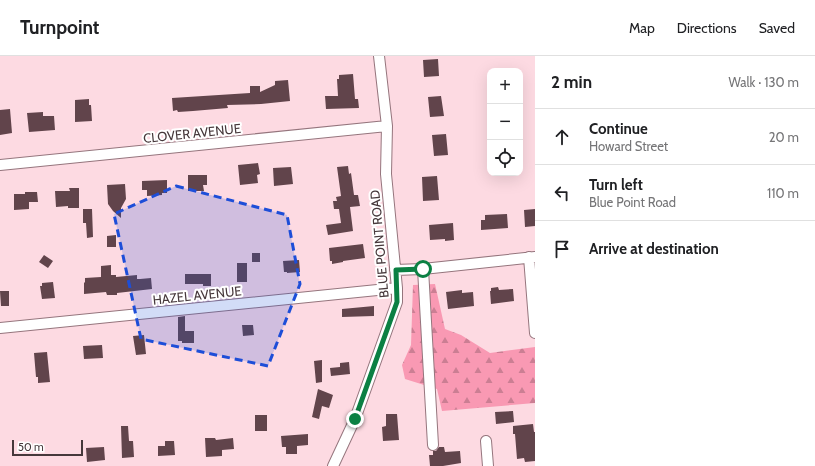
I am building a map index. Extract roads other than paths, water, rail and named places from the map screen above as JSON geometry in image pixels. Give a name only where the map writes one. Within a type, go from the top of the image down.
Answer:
[{"type":"street","name":"BLUE POINT ROAD","points":[[333,466],[355,419],[397,302],[396,270],[386,174],[387,126],[379,56]]},
{"type":"street","name":"CLOVER AVENUE","points":[[0,165],[387,126]]},
{"type":"street","points":[[396,270],[423,269],[532,257],[535,333]]},
{"type":"street","points":[[423,269],[433,445]]},
{"type":"street","name":"HAZEL AVENUE","points":[[0,328],[397,288]]},
{"type":"street","points":[[486,442],[488,466]]}]
